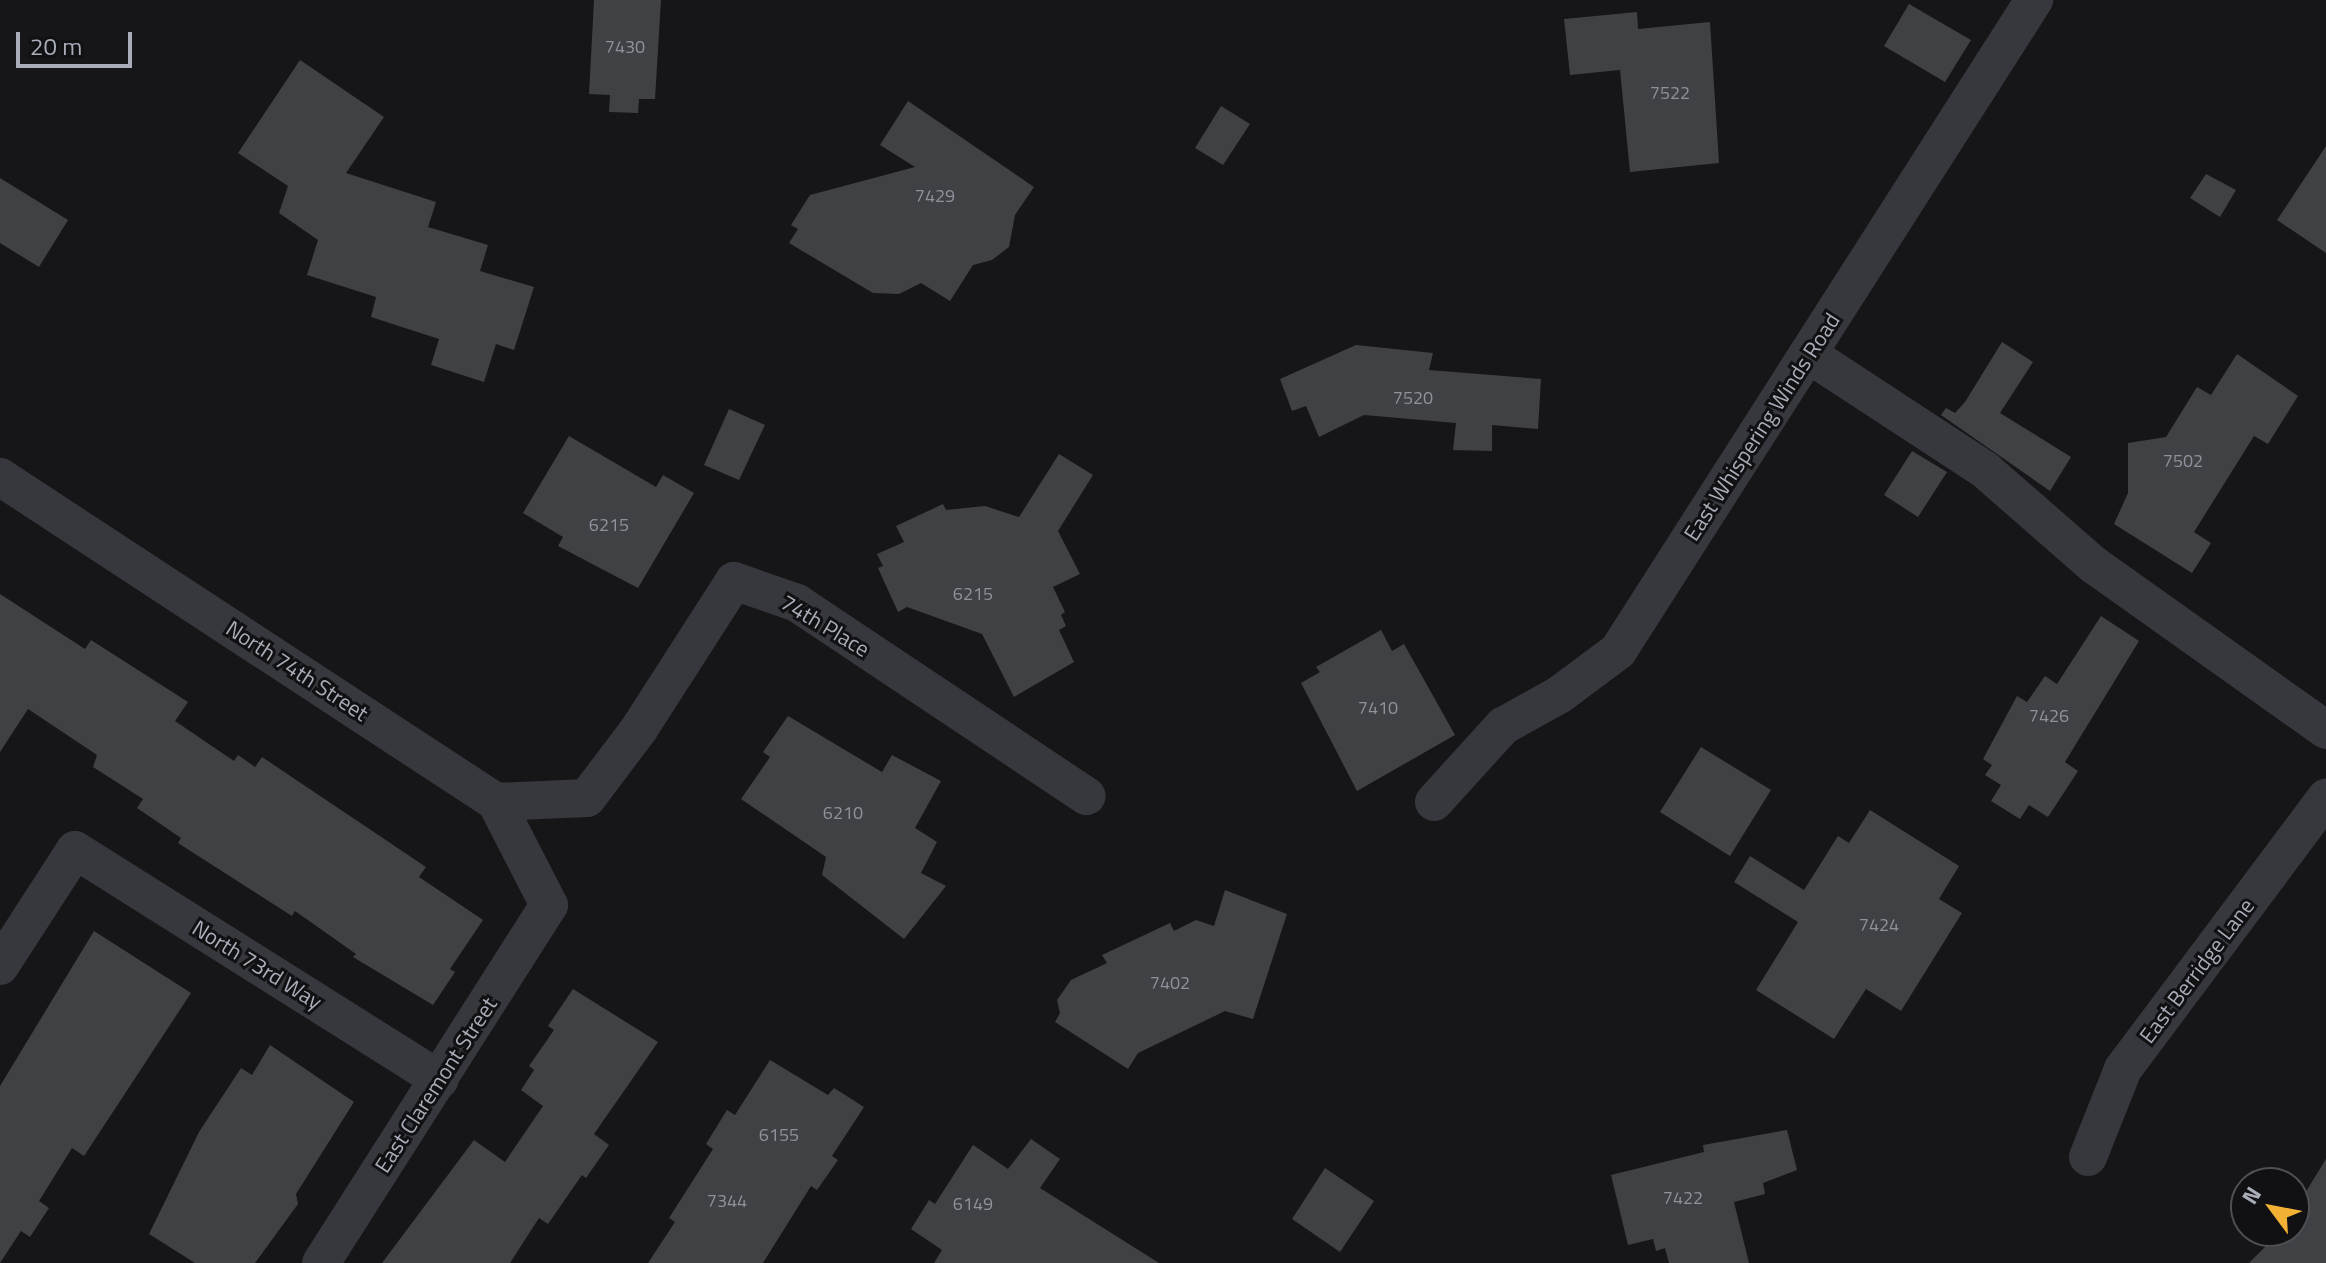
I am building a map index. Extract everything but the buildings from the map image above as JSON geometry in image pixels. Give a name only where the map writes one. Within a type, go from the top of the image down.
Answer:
[{"type":"street","name":"East Whispering Winds Road","points":[[1434,802],[1503,726],[1559,695],[1618,651],[2034,0]]},
{"type":"street","points":[[1808,354],[1985,470],[2094,565],[2326,730]]},
{"type":"street","name":"North 74th Street","points":[[0,477],[496,802],[549,905]]},
{"type":"street","name":"74th Place","points":[[496,802],[587,798],[639,729],[734,581],[797,603],[1086,796]]},
{"type":"street","name":"East Berridge Lane","points":[[2088,1157],[2123,1069],[2326,798]]},
{"type":"street","name":"North 73rd Way","points":[[0,966],[75,850],[440,1080]]},
{"type":"street","name":"East Claremont Street","points":[[321,1263],[549,905]]}]
